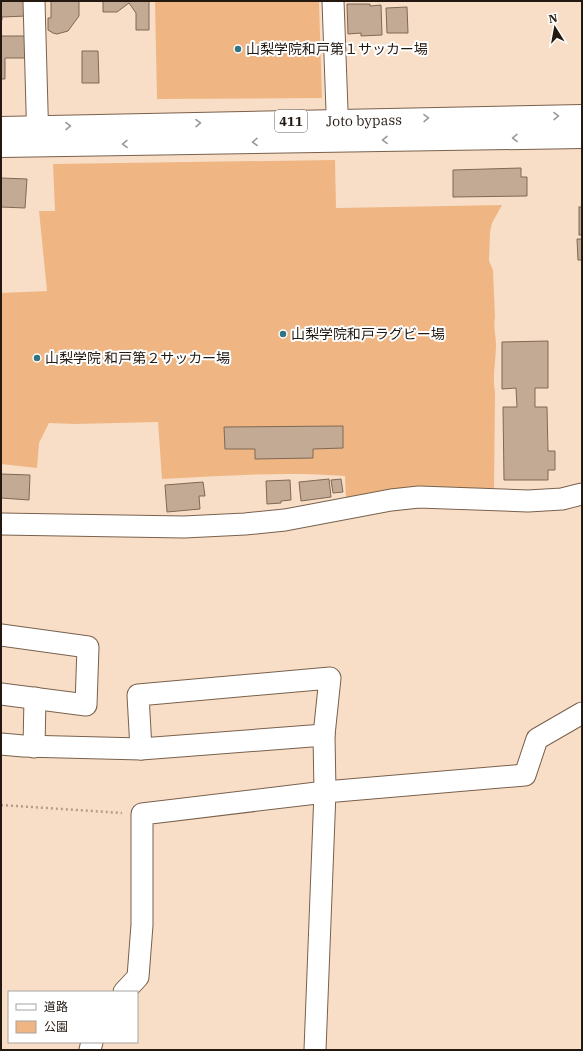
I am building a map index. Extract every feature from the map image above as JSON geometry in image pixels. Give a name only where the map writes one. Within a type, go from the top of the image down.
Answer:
[{"type":"highway","name":"Joto bypass","points":[[1,128],[37,136],[338,130],[582,116]]},
{"type":"highway","name":"Joto bypass","points":[[338,130],[582,137]]},
{"type":"highway","name":"Joto bypass","points":[[1,146],[37,136]]},
{"type":"street","points":[[34,1],[37,136]]},
{"type":"street","points":[[333,1],[338,130]]},
{"type":"street","points":[[1,524],[184,527],[237,525],[285,520],[391,500],[412,498],[528,501],[562,499],[582,494]]},
{"type":"street","points":[[1,635],[88,648],[86,705],[1,694]]},
{"type":"street","points":[[141,749],[138,695],[330,678],[324,735],[325,792],[315,1050]]},
{"type":"street","points":[[34,747],[35,698]]},
{"type":"street","points":[[125,991],[138,977],[142,925],[142,814],[325,792],[525,775],[537,739],[582,713]]},
{"type":"street","points":[[1,744],[34,747],[141,749],[324,735]]},
{"type":"path","points":[[1,805],[142,814]]},
{"type":"green space","name":"山梨学院和戸第１サッカー場","points":[[155,1],[319,1],[322,98],[157,99]]},
{"type":"green space","name":"山梨学院和戸ラグビー場","points":[[335,160],[336,208],[502,205],[492,223],[490,232],[489,261],[493,270],[494,328],[496,345],[494,380],[494,491],[346,499],[345,476],[277,474],[162,479],[158,422],[75,424],[49,423],[39,443],[37,468],[1,464],[1,293],[47,291],[39,211],[55,211],[53,164]]},
{"type":"building","points":[[1,1],[26,1],[26,16],[2,17],[1,20]]},
{"type":"building","points":[[51,1],[79,1],[79,16],[68,31],[57,34],[48,30],[48,18],[51,18]]},
{"type":"building","points":[[103,1],[149,1],[149,30],[136,30],[136,13],[129,3],[117,12],[103,12]]},
{"type":"building","points":[[347,4],[370,4],[370,6],[381,5],[382,35],[361,36],[361,33],[348,34]]},
{"type":"building","points":[[407,7],[408,33],[387,33],[386,8]]},
{"type":"building","points":[[1,36],[25,36],[26,58],[5,58],[5,79],[1,79]]},
{"type":"building","points":[[82,51],[98,51],[99,83],[82,83]]},
{"type":"building","points":[[521,168],[521,177],[527,177],[527,196],[453,197],[453,170]]},
{"type":"building","points":[[1,178],[27,179],[25,208],[1,207]]},
{"type":"building","points":[[579,207],[582,207],[582,235],[579,235]]},
{"type":"building","points":[[577,239],[582,239],[582,260],[578,260]]},
{"type":"building","points":[[548,341],[548,388],[535,388],[535,407],[547,407],[548,451],[555,451],[555,470],[548,470],[548,480],[504,480],[503,407],[517,407],[516,388],[502,389],[502,342]]},
{"type":"building","points":[[343,426],[343,448],[313,449],[313,458],[255,459],[255,449],[225,449],[224,427]]},
{"type":"building","points":[[1,474],[30,475],[29,500],[1,498]]},
{"type":"building","points":[[329,479],[331,497],[301,501],[299,482]]},
{"type":"building","points":[[341,479],[343,492],[333,493],[331,480]]},
{"type":"building","points":[[290,480],[291,500],[281,501],[281,503],[267,504],[266,481]]},
{"type":"building","points":[[203,482],[205,496],[199,496],[200,509],[167,512],[165,485]]},
{"type":"place","name":"山梨学院和戸第１サッカー場","points":[[238,49]]},
{"type":"place","name":"山梨学院和戸ラグビー場","points":[[283,334]]},
{"type":"place","name":"山梨学院 和戸第２サッカー場","points":[[37,358]]}]
